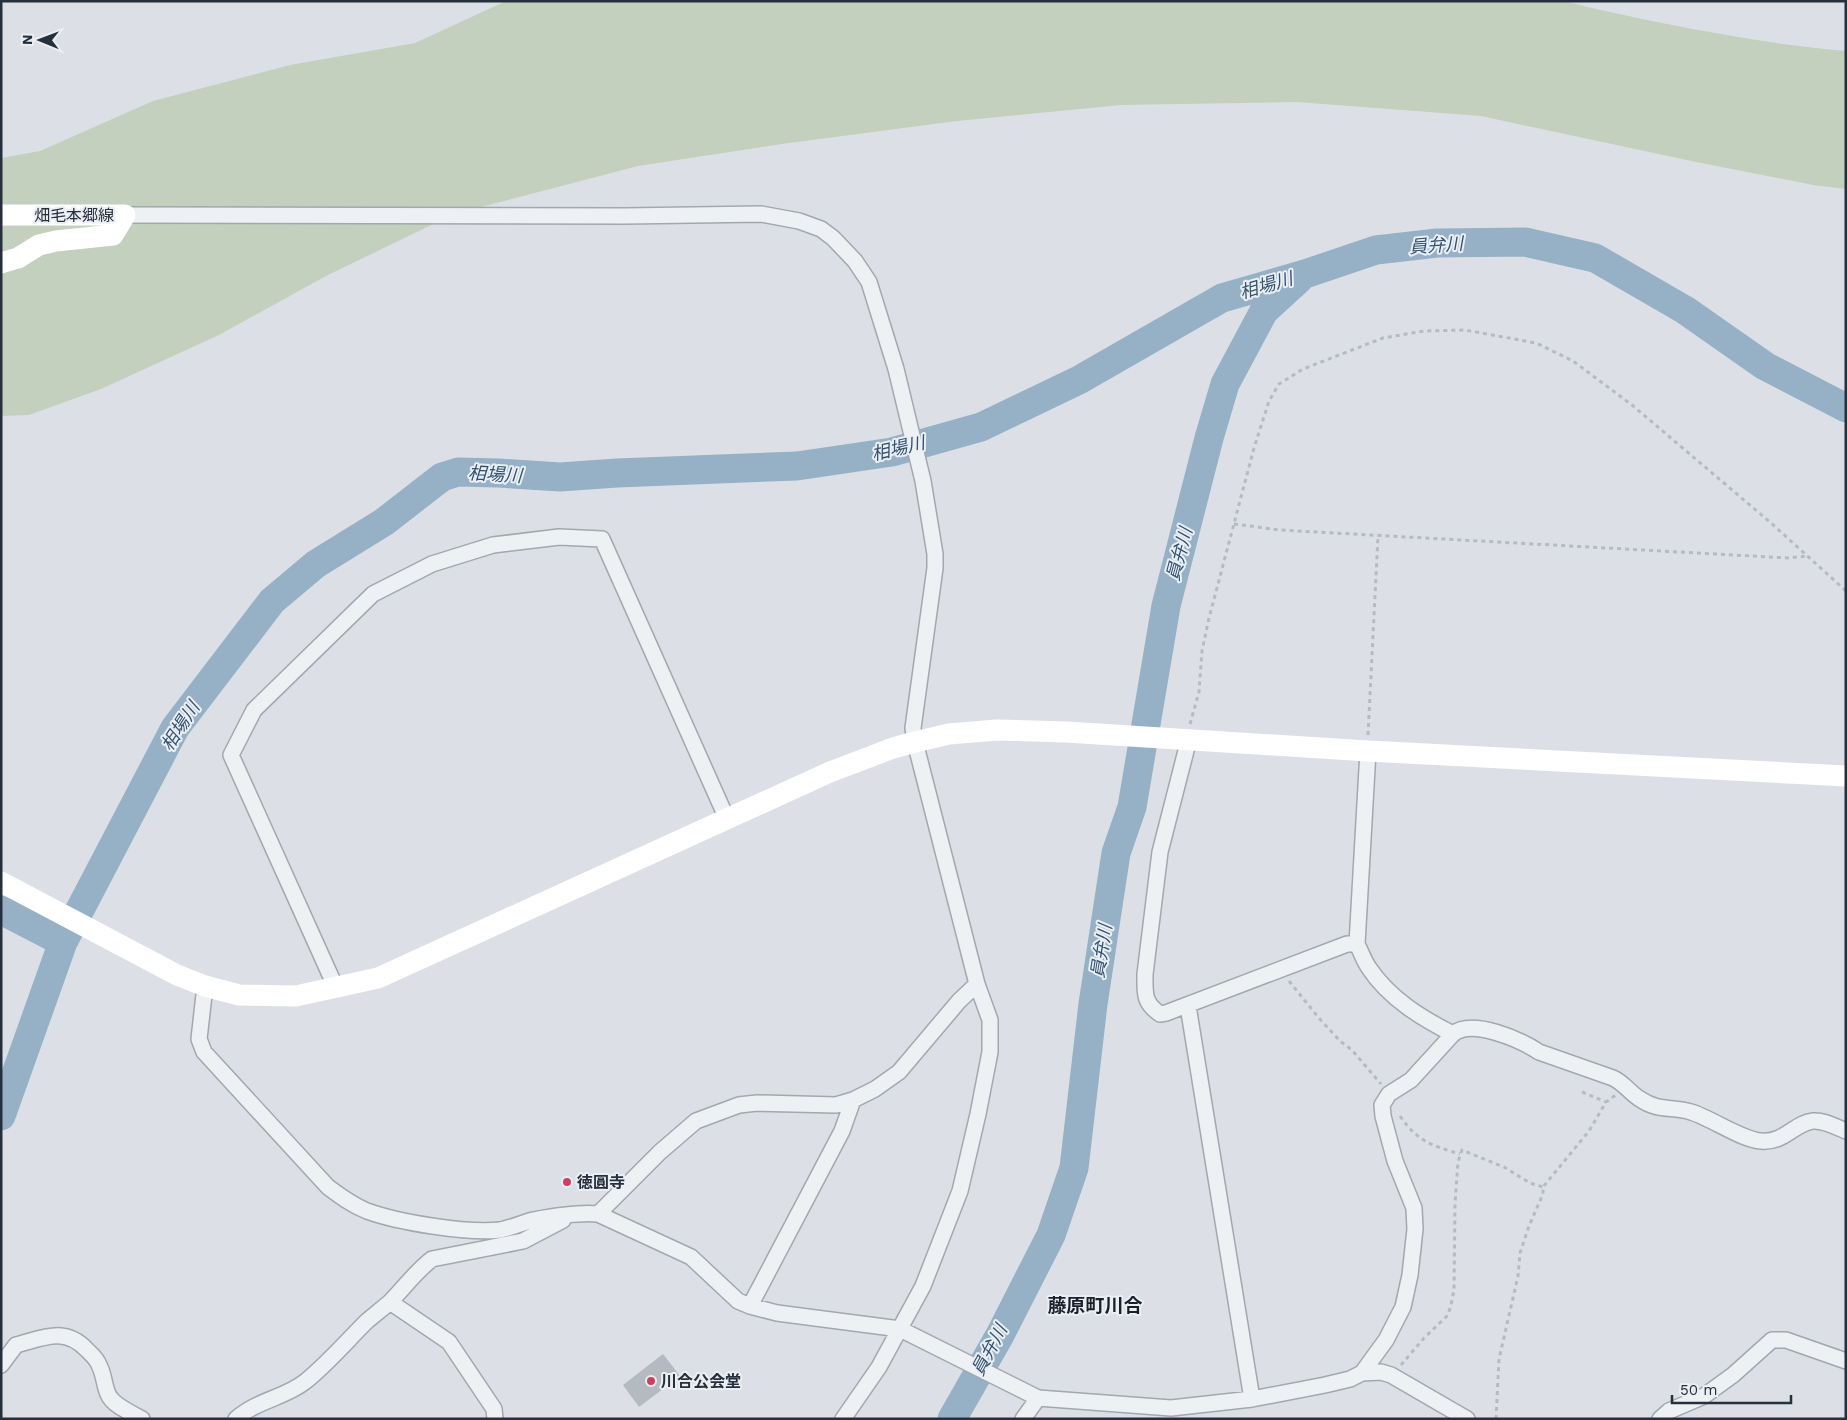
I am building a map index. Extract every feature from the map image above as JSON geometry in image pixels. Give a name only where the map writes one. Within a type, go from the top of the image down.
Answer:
[{"type":"street","name":"畑毛本郷線","points":[[1,214],[125,215],[113,236],[56,241],[39,245],[18,258],[1,263]]},
{"type":"street","points":[[125,215],[625,216],[761,214],[785,217],[805,222],[821,229],[833,238],[855,261],[869,282],[896,369],[923,481],[936,554],[913,728],[914,742],[976,984],[990,1020],[991,1033],[986,1074],[971,1150],[960,1191],[935,1259],[904,1330],[843,1419]]},
{"type":"street","points":[[336,988],[231,755],[254,710],[373,594],[432,564],[493,545],[559,537],[602,539],[728,819]]},
{"type":"street","points":[[1,882],[177,975],[205,986],[239,995],[296,996],[378,978],[830,772],[893,748],[950,734],[997,730],[1066,732],[1368,751],[1846,776]]},
{"type":"street","points":[[1185,739],[1160,852],[1145,974],[1148,1004],[1160,1014],[1188,1006],[1347,944],[1357,944]]},
{"type":"street","points":[[1368,751],[1357,944],[1368,967],[1386,990],[1431,1023],[1453,1034]]},
{"type":"street","points":[[598,1214],[660,1152],[696,1121],[739,1105],[757,1103],[836,1105],[853,1100],[875,1089],[899,1072],[959,1001],[976,984]]},
{"type":"street","points":[[205,986],[199,1039],[204,1052],[328,1187],[343,1199],[366,1210],[392,1218],[449,1228],[481,1231],[500,1230],[532,1220],[570,1216],[585,1212],[598,1214],[691,1257],[738,1301],[777,1313],[904,1330],[1034,1396],[1171,1408],[1252,1398],[1334,1383],[1350,1379],[1362,1373],[1381,1372],[1391,1375],[1468,1419]]},
{"type":"street","points":[[1188,1006],[1252,1398]]},
{"type":"street","points":[[1362,1373],[1394,1326],[1403,1307],[1410,1275],[1415,1229],[1414,1208],[1395,1161],[1383,1116],[1382,1105],[1388,1095],[1411,1080],[1459,1029],[1484,1029],[1530,1046],[1539,1052],[1614,1078],[1622,1082],[1638,1098],[1655,1106],[1689,1111],[1760,1141],[1776,1140],[1812,1121],[1829,1124],[1846,1131]]},
{"type":"street","points":[[750,1306],[842,1131],[853,1100]]},
{"type":"street","points":[[236,1419],[247,1410],[264,1401],[289,1392],[305,1382],[325,1365],[432,1259],[522,1241],[570,1216]]},
{"type":"street","points":[[390,1302],[449,1342],[494,1409],[495,1419]]},
{"type":"street","points":[[1,1365],[16,1345],[57,1335],[65,1335],[83,1345],[98,1362],[108,1395],[113,1401],[142,1419]]},
{"type":"street","points":[[1660,1419],[1669,1411],[1704,1396],[1733,1375],[1772,1340],[1786,1340],[1846,1361]]},
{"type":"street","points":[[1023,1419],[1034,1396]]},
{"type":"path","points":[[1185,739],[1199,692],[1202,651],[1234,524],[1263,416],[1275,391],[1286,378],[1310,366],[1383,338],[1424,331],[1465,330],[1536,343],[1573,361],[1632,405],[1846,591]]},
{"type":"path","points":[[1234,524],[1280,530],[1378,536],[1788,558],[1807,556]]},
{"type":"path","points":[[1368,751],[1378,536]]},
{"type":"path","points":[[1281,970],[1318,1017],[1340,1041],[1352,1050],[1394,1103],[1398,1114],[1417,1137],[1423,1141],[1460,1154]]},
{"type":"path","points":[[1496,1419],[1499,1359],[1518,1276],[1520,1253],[1543,1194],[1543,1187],[1589,1131],[1606,1102],[1629,1088]]},
{"type":"path","points":[[1582,1092],[1606,1102]]},
{"type":"path","points":[[1391,1375],[1448,1315],[1454,1290],[1455,1204],[1462,1150],[1504,1167],[1530,1183],[1543,1187]]},
{"type":"green space","points":[[506,1],[1565,1],[1662,23],[1731,36],[1846,51],[1846,189],[1813,185],[1696,162],[1481,116],[1297,102],[1121,105],[957,121],[789,143],[638,166],[454,214],[326,276],[219,335],[101,389],[29,415],[1,416],[1,158],[40,151],[153,101],[290,65],[415,43]]},
{"type":"building","name":"川合公会堂","points":[[663,1354],[680,1376],[639,1407],[623,1385]]},
{"type":"waterway","name":"相場川","points":[[1,1116],[63,942],[175,728],[272,601],[316,564],[384,522],[442,477],[458,472],[560,477],[797,466],[892,452],[981,427],[1079,380],[1222,298],[1305,274],[1376,250],[1437,243],[1525,242],[1595,258],[1685,310],[1765,366],[1846,408]]},
{"type":"waterway","name":"員弁川","points":[[952,1419],[1000,1335],[1051,1235],[1074,1168],[1093,1004],[1116,853],[1132,807],[1166,606],[1209,438],[1225,384],[1264,311],[1299,279]]},
{"type":"waterway","points":[[1,910],[63,942]]},
{"type":"place","name":"徳圓寺","points":[[567,1182]]},
{"type":"place","name":"川合公会堂","points":[[651,1381]]},
{"type":"district","name":"藤原町川合","points":[[1095,1305]]}]
